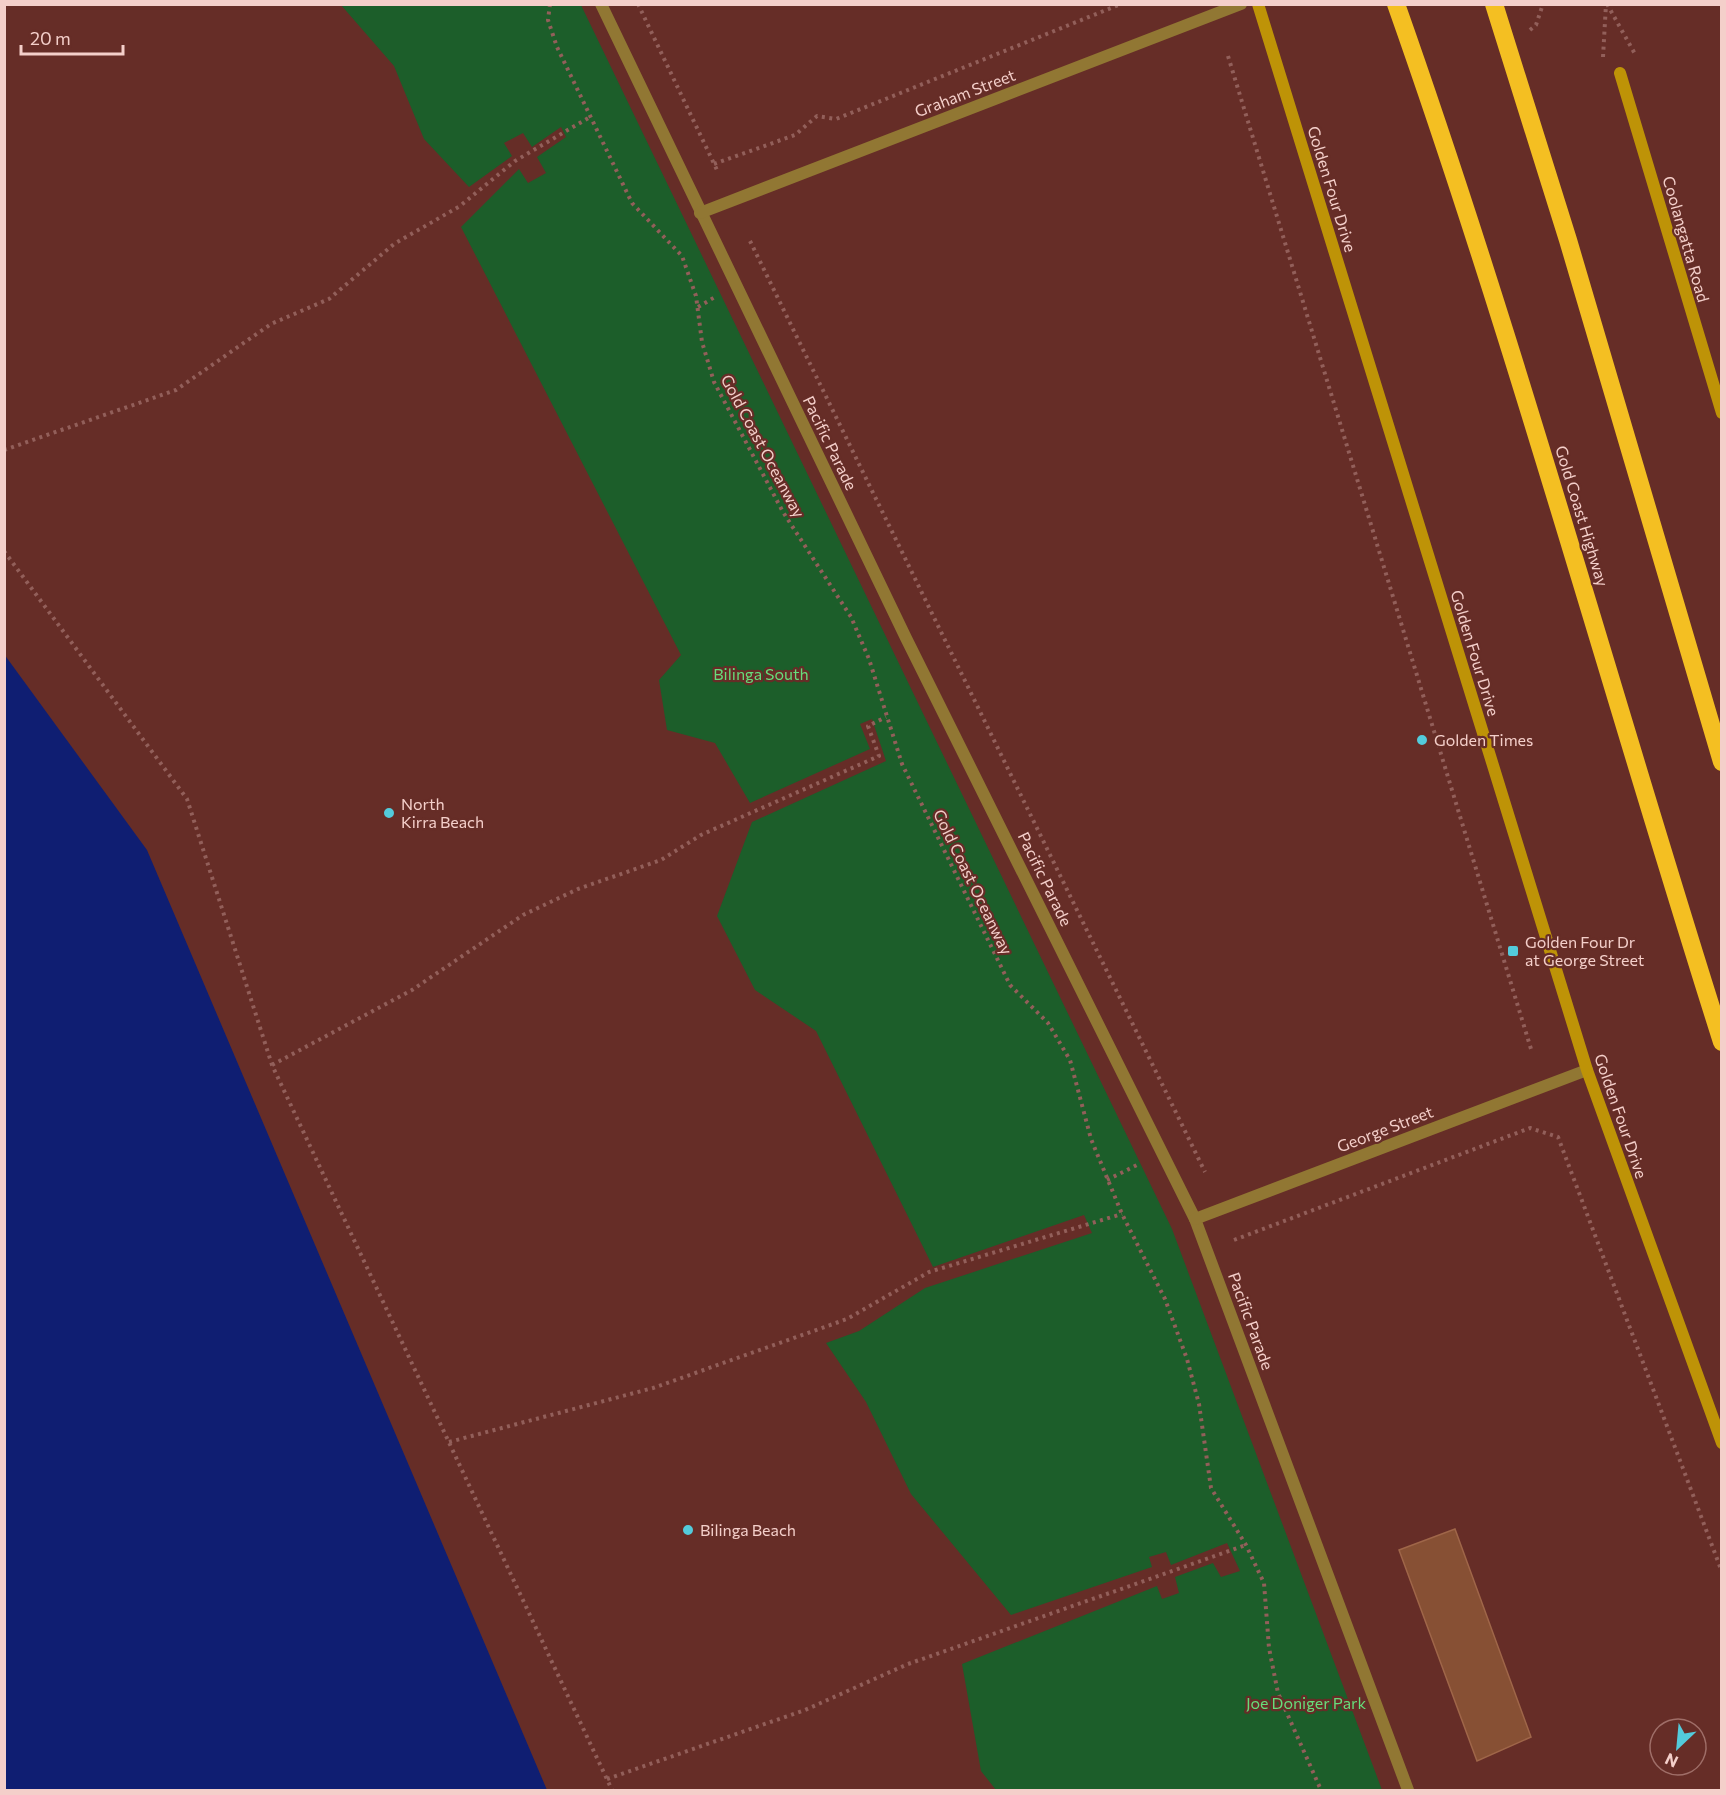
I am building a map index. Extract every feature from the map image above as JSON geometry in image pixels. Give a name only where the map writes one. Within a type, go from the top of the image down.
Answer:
[{"type":"highway","name":"Gold Coast Highway","points":[[1396,4],[1446,145],[1516,365],[1722,1042]]},
{"type":"highway","points":[[1494,4],[1568,240],[1722,762]]},
{"type":"street","name":"Pacific Parade","points":[[601,4],[906,638],[1196,1218],[1408,1791]]},
{"type":"street","name":"Graham Street","points":[[700,213],[1241,4]]},
{"type":"street","name":"Golden Four Drive","points":[[1258,4],[1587,1070],[1722,1443]]},
{"type":"street","name":"Coolangatta Road","points":[[1620,73],[1722,413]]},
{"type":"street","name":"George Street","points":[[1196,1218],[1587,1070]]},
{"type":"path","name":"Gold Coast Oceanway","points":[[550,4],[548,20],[557,47],[632,203],[682,256],[698,307],[702,342],[714,382],[783,512],[850,617],[869,659],[902,764],[1010,985],[1048,1023],[1070,1060],[1091,1139],[1107,1180],[1165,1299],[1187,1359],[1199,1404],[1211,1488],[1246,1545],[1264,1583],[1269,1648],[1278,1693],[1322,1791]]},
{"type":"path","points":[[638,4],[717,170]]},
{"type":"path","name":"Graham Street","points":[[714,164],[795,135],[817,116],[836,119],[1121,4]]},
{"type":"path","points":[[1606,4],[1639,68],[1606,76],[1604,69],[1606,4]]},
{"type":"path","points":[[1228,56],[1531,1049]]},
{"type":"path","points":[[4,450],[176,390],[271,324],[329,299],[394,244],[460,206],[515,161],[590,117]]},
{"type":"path","name":"Pacific Parade","points":[[750,241],[1205,1173]]},
{"type":"path","points":[[698,307],[715,297]]},
{"type":"path","points":[[4,551],[187,799],[272,1065],[612,1791]]},
{"type":"path","points":[[272,1065],[411,990],[523,915],[578,889],[661,860],[701,835],[879,756],[868,726],[886,717]]},
{"type":"path","points":[[1234,1240],[1530,1128],[1558,1137],[1722,1572]]},
{"type":"path","points":[[1107,1180],[1137,1165]]},
{"type":"path","points":[[449,1442],[653,1388],[847,1319],[929,1272],[1122,1214]]},
{"type":"path","points":[[607,1779],[805,1710],[908,1664],[1155,1579],[1246,1545]]},
{"type":"green space","points":[[341,5],[581,5],[1172,1229],[1382,1790],[996,1790],[981,1771],[962,1664],[1157,1586],[1162,1599],[1179,1593],[1175,1577],[1213,1563],[1221,1577],[1240,1571],[1227,1543],[1171,1565],[1166,1552],[1149,1557],[1152,1567],[1011,1615],[911,1494],[866,1402],[826,1343],[859,1331],[925,1288],[1092,1233],[1084,1215],[933,1267],[816,1031],[755,990],[717,916],[752,822],[886,761],[872,719],[860,724],[870,749],[750,803],[715,743],[667,730],[659,680],[681,655],[461,227],[519,169],[528,183],[546,173],[537,157],[566,137],[561,127],[532,147],[523,133],[504,143],[512,156],[469,187],[424,139],[394,66]]},
{"type":"shaded area","points":[[4,654],[147,850],[547,1790],[5,1790]]},
{"type":"building","points":[[1455,1529],[1531,1737],[1477,1761],[1399,1550]]},
{"type":"place","name":"Golden Times","points":[[1422,740]]},
{"type":"place","name":"North Kirra Beach","points":[[389,813]]},
{"type":"place","name":"Golden Four Dr at George Street","points":[[1513,951]]},
{"type":"place","name":"Bilinga Beach","points":[[688,1530]]},
{"type":"park label","name":"Bilinga South","points":[[761,674]]},
{"type":"park label","name":"Joe Doniger Park","points":[[1306,1703]]}]
